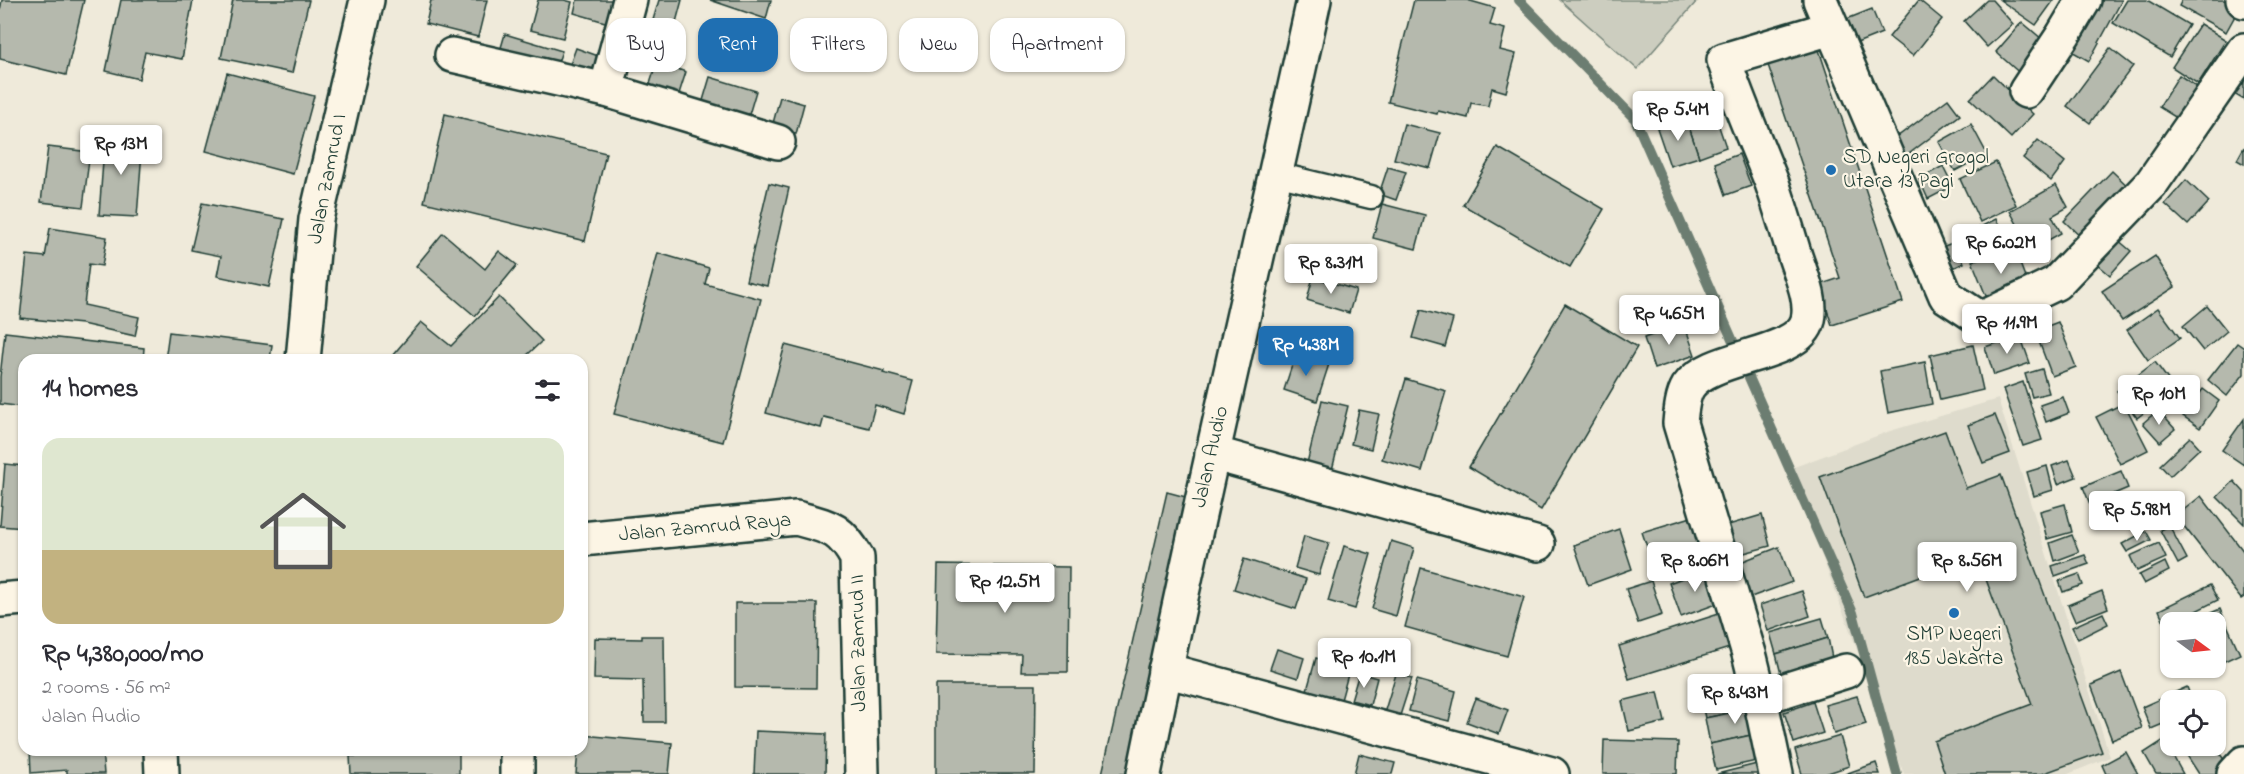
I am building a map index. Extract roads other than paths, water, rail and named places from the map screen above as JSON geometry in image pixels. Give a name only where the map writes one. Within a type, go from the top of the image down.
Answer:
[{"type":"street","name":"Jalan Zamrud I","points":[[304,354],[316,219],[367,0]]},
{"type":"street","points":[[606,90],[630,0]]},
{"type":"street","name":"Jalan Audio","points":[[1144,774],[1212,453],[1314,0]]},
{"type":"street","points":[[2026,91],[2084,0]]},
{"type":"street","points":[[1776,774],[1750,657],[1680,423],[1688,387],[1709,370],[1788,341],[1802,332],[1808,321],[1809,306],[1772,184],[1737,99],[1724,60],[1825,14],[1946,296],[1981,319],[2056,283],[2151,184],[2244,50]]},
{"type":"street","points":[[452,55],[606,90],[778,142]]},
{"type":"street","points":[[1212,453],[1539,544]]},
{"type":"street","name":"Jalan Zamrud Raya","points":[[588,537],[796,518],[826,526]]},
{"type":"street","name":"Jalan Zamrud II","points":[[826,526],[847,539],[857,558],[862,774]]},
{"type":"street","points":[[0,600],[18,598]]},
{"type":"street","points":[[1165,670],[1552,774]]},
{"type":"street","points":[[1760,698],[1846,671]]},
{"type":"street","points":[[161,756],[162,774]]},
{"type":"street","points":[[517,756],[517,774]]},
{"type":"street","points":[[2234,774],[2244,763]]},
{"type":"lane","points":[[1276,174],[1371,197]]},
{"type":"waterway","points":[[1519,0],[1635,119],[1853,613],[1897,774]]},
{"type":"place","name":"SD Negeri Grogol Utara 13 Pagi","points":[[1831,170]]},
{"type":"place","name":"SMP Negeri 185 Jakarta","points":[[1954,613]]}]
